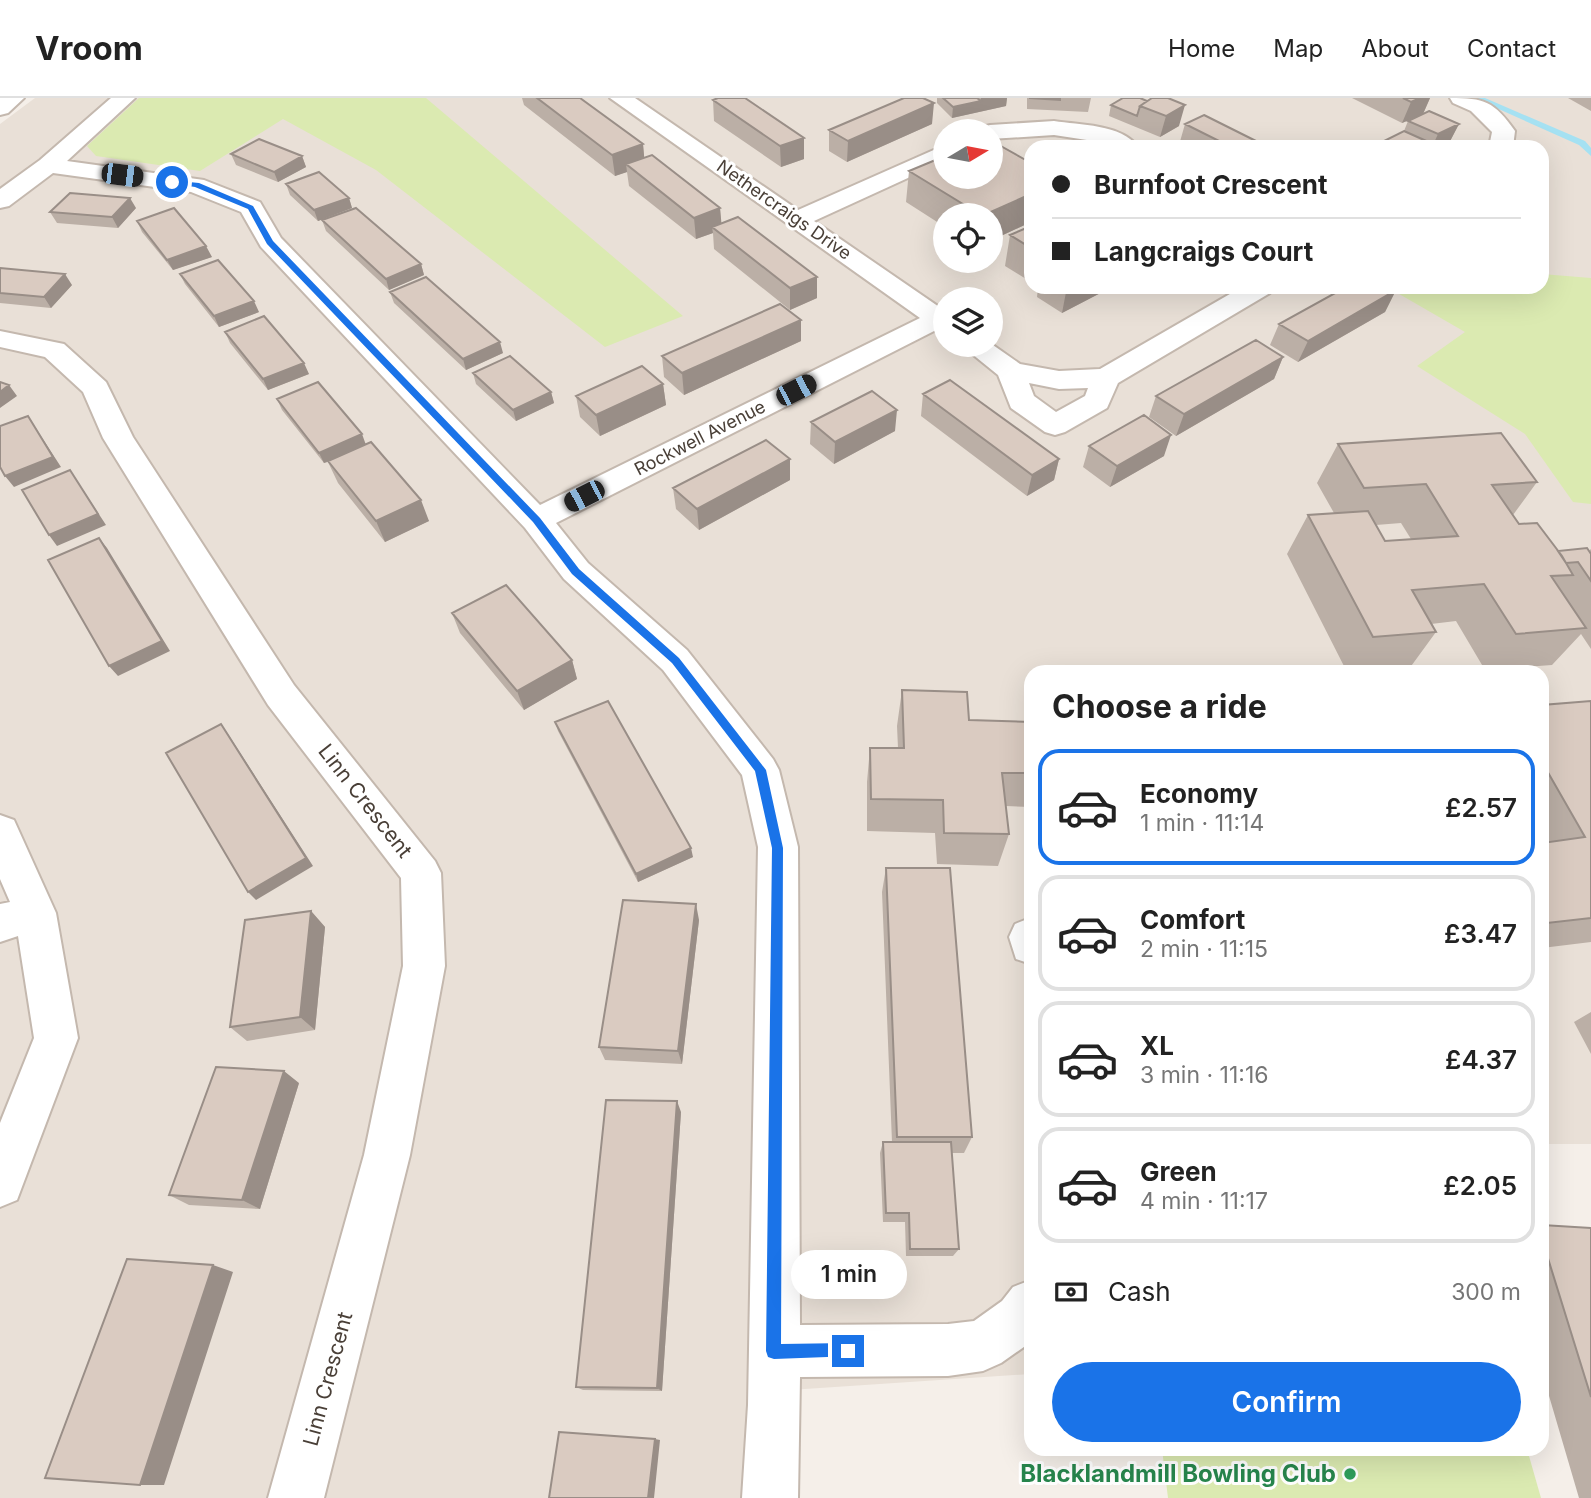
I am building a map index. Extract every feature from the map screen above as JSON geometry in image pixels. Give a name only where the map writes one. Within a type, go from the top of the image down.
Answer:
[{"type":"street","points":[[0,108],[13,98]]},
{"type":"street","points":[[0,201],[48,165],[124,98]]},
{"type":"street","name":"Nethercraigs Drive","points":[[621,98],[933,315]]},
{"type":"street","points":[[1461,98],[1479,106],[1504,131],[1502,140]]},
{"type":"street","points":[[1003,131],[1054,128],[1105,136],[1113,140]]},
{"type":"street","points":[[798,219],[933,157]]},
{"type":"street","points":[[48,165],[196,185],[251,207],[270,242],[536,520],[576,571],[675,660],[760,770],[778,848],[774,1351],[770,1498]]},
{"type":"street","points":[[992,357],[1011,371],[1059,380],[1106,378],[1249,294]]},
{"type":"street","name":"Rockwell Avenue","points":[[536,520],[933,325]]},
{"type":"street","name":"Linn Crescent","points":[[0,339],[54,350],[96,388],[118,438],[281,695],[421,873],[424,966],[387,1155],[296,1498]]},
{"type":"street","points":[[1011,371],[1021,401],[1055,425],[1097,401],[1106,378]]},
{"type":"street","points":[[0,832],[18,918],[56,1038],[0,1183]]},
{"type":"street","points":[[774,1351],[948,1350],[983,1345],[1024,1314]]},
{"type":"shaded area","points":[[35,98],[1591,98],[1591,1144],[1549,1144],[1549,665],[1024,665],[1024,1374],[790,1390],[780,1498],[0,1498],[0,124]]},
{"type":"green space","points":[[139,98],[426,98],[683,316],[605,347],[376,170],[283,119],[200,171],[96,156],[87,146]]},
{"type":"green space","points":[[1549,275],[1591,278],[1591,504],[1573,502],[1525,434],[1417,366],[1465,332],[1399,294],[1549,294]]},
{"type":"green space","name":"Blacklandmill Bowling Club","points":[[1163,1456],[1529,1456],[1541,1498],[1168,1498]]},
{"type":"building","points":[[537,98],[580,98],[643,144],[612,155]]},
{"type":"building","points":[[745,98],[804,138],[780,146],[713,100]]},
{"type":"building","points":[[904,98],[923,98],[934,103],[848,141],[829,130]]},
{"type":"building","points":[[943,98],[977,98],[981,101],[953,107]]},
{"type":"building","points":[[1029,98],[1060,98],[1060,100]]},
{"type":"building","points":[[1123,98],[1140,98],[1147,101],[1140,106],[1137,116],[1111,105]]},
{"type":"building","points":[[1152,98],[1168,98],[1185,105],[1166,116],[1140,106]]},
{"type":"building","points":[[1403,98],[1420,98],[1411,102]]},
{"type":"building","points":[[1429,111],[1459,124],[1438,134],[1408,121]]},
{"type":"building","points":[[1204,115],[1254,140],[1217,140],[1185,124]]},
{"type":"building","points":[[1404,131],[1424,140],[1386,140]]},
{"type":"building","points":[[259,139],[302,156],[274,172],[231,154]]},
{"type":"building","points":[[1003,147],[1024,159],[1024,197],[1003,207],[1003,203],[961,203],[938,189],[1003,189]]},
{"type":"building","points":[[652,155],[720,208],[694,218],[626,164]]},
{"type":"building","points":[[933,161],[933,186],[909,171]]},
{"type":"building","points":[[319,172],[349,198],[314,210],[286,184]]},
{"type":"building","points":[[70,193],[130,198],[112,217],[50,212]]},
{"type":"building","points":[[174,208],[206,246],[167,260],[137,221]]},
{"type":"building","points":[[356,208],[421,264],[386,279],[322,220]]},
{"type":"building","points":[[738,217],[817,277],[790,288],[712,227]]},
{"type":"building","points":[[1024,229],[1024,244],[1010,235]]},
{"type":"building","points":[[218,260],[254,301],[214,316],[180,274]]},
{"type":"building","points":[[0,268],[65,274],[44,297],[0,293]]},
{"type":"building","points":[[426,277],[500,342],[463,359],[390,292]]},
{"type":"building","points":[[1333,294],[1389,294],[1308,341],[1279,324]]},
{"type":"building","points":[[780,304],[801,320],[682,373],[662,356]]},
{"type":"building","points":[[264,316],[304,363],[263,379],[225,332]]},
{"type":"building","points":[[1256,340],[1283,357],[1184,414],[1156,396]]},
{"type":"building","points":[[510,356],[551,392],[513,410],[473,373]]},
{"type":"building","points":[[642,366],[663,384],[596,415],[576,396]]},
{"type":"building","points":[[950,380],[1059,459],[1032,475],[923,394]]},
{"type":"building","points":[[0,382],[9,385],[0,392]]},
{"type":"building","points":[[318,382],[362,434],[319,453],[277,399]]},
{"type":"building","points":[[872,391],[897,410],[835,442],[811,422]]},
{"type":"building","points":[[1144,415],[1171,435],[1117,466],[1089,446]]},
{"type":"building","points":[[28,416],[53,457],[5,476],[0,467],[0,426]]},
{"type":"building","points":[[1501,433],[1537,482],[1492,485],[1519,524],[1537,523],[1562,556],[1573,575],[1551,576],[1586,628],[1516,634],[1484,584],[1412,590],[1436,632],[1373,637],[1308,515],[1368,511],[1385,541],[1458,536],[1426,484],[1364,488],[1338,444]]},
{"type":"building","points":[[766,440],[790,459],[697,509],[673,488]]},
{"type":"building","points":[[371,442],[421,500],[376,521],[328,461]]},
{"type":"building","points":[[70,470],[98,514],[49,535],[22,490]]},
{"type":"building","points":[[99,538],[162,641],[109,666],[48,560]]},
{"type":"building","points":[[1587,548],[1591,554],[1591,581],[1578,562],[1566,563],[1558,551]]},
{"type":"building","points":[[506,585],[572,660],[517,691],[452,613]]},
{"type":"building","points":[[902,690],[967,692],[969,720],[1024,722],[1024,773],[1002,773],[1009,834],[944,833],[943,800],[871,799],[870,748],[904,748]]},
{"type":"building","points":[[608,701],[691,848],[636,874],[555,722]]},
{"type":"building","points":[[1591,701],[1591,918],[1549,923],[1549,842],[1585,837],[1549,774],[1549,704]]},
{"type":"building","points":[[221,724],[306,858],[248,892],[166,753]]},
{"type":"building","points":[[886,868],[950,868],[972,1137],[897,1137]]},
{"type":"building","points":[[623,900],[696,904],[678,1051],[599,1047]]},
{"type":"building","points":[[311,911],[300,1017],[230,1027],[245,920]]},
{"type":"building","points":[[216,1067],[284,1071],[242,1200],[169,1195]]},
{"type":"building","points":[[606,1100],[677,1101],[657,1388],[576,1387]]},
{"type":"building","points":[[883,1142],[951,1142],[959,1249],[910,1249],[909,1213],[886,1213]]},
{"type":"building","points":[[1549,1225],[1591,1228],[1591,1397],[1549,1262]]},
{"type":"building","points":[[127,1259],[213,1265],[140,1485],[45,1478]]},
{"type":"building","points":[[559,1432],[655,1439],[648,1498],[549,1498]]},
{"type":"waterway","points":[[1478,98],[1582,143],[1591,153]]},
{"type":"place","name":"Blacklandmill Bowling Club","points":[[1350,1474]]},
{"type":"route","points":[[172,182],[196,185],[251,207],[270,242],[536,520],[576,571],[675,660],[760,770],[778,848],[774,1351],[848,1351]]}]
